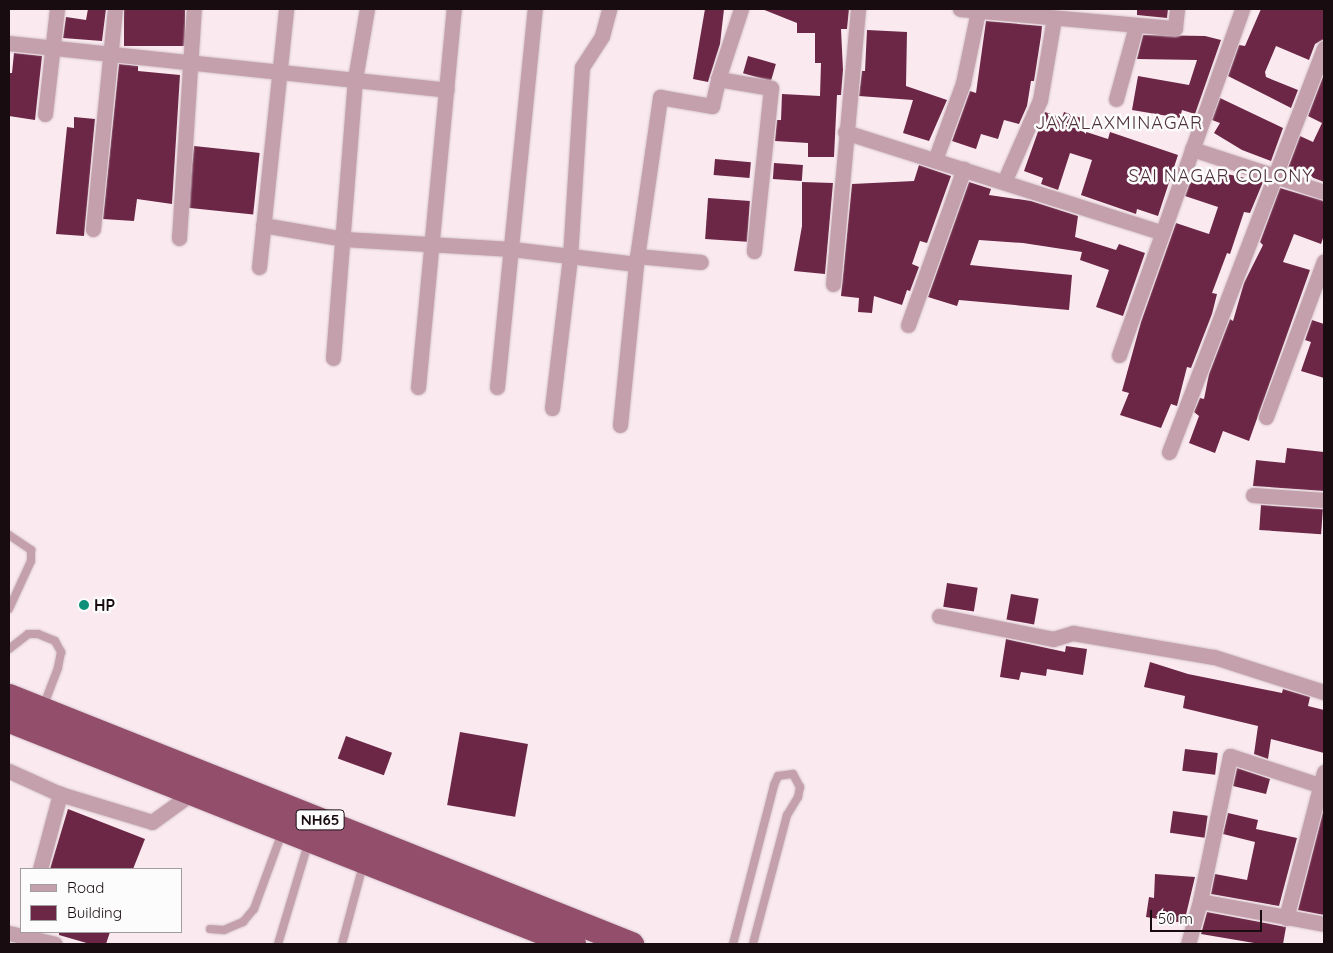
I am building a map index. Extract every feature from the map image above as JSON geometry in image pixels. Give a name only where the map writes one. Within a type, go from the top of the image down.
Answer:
[{"type":"highway","name":"NH65","points":[[9,696],[631,944]]},
{"type":"highway","name":"NH65","points":[[9,720],[573,944]]},
{"type":"street","points":[[46,114],[57,9]]},
{"type":"street","points":[[93,229],[115,9]]},
{"type":"street","points":[[180,238],[194,9]]},
{"type":"street","points":[[259,267],[286,9]]},
{"type":"street","points":[[333,358],[344,239],[355,79],[367,9]]},
{"type":"street","points":[[418,387],[454,9]]},
{"type":"street","points":[[497,387],[535,9]]},
{"type":"street","points":[[552,408],[570,257],[582,68],[602,36],[609,9]]},
{"type":"street","points":[[620,424],[636,260],[660,98],[712,106],[718,79],[741,9]]},
{"type":"street","points":[[833,284],[858,9]]},
{"type":"street","points":[[960,9],[1175,28],[1177,9]]},
{"type":"street","points":[[1119,355],[1161,232],[1242,9]]},
{"type":"street","points":[[935,160],[963,83],[978,10]]},
{"type":"street","points":[[1004,182],[1040,100],[1054,18]]},
{"type":"street","points":[[1116,99],[1136,26]]},
{"type":"street","points":[[9,43],[279,70],[446,90]]},
{"type":"street","points":[[1169,452],[1324,48]]},
{"type":"street","points":[[718,79],[771,88],[754,251]]},
{"type":"street","points":[[846,132],[1161,232]]},
{"type":"street","points":[[1192,149],[1324,192]]},
{"type":"street","points":[[908,325],[964,169]]},
{"type":"street","points":[[263,225],[344,239],[512,249],[570,257],[701,262]]},
{"type":"street","points":[[1266,417],[1324,262]]},
{"type":"street","points":[[1253,495],[1324,500]]},
{"type":"street","points":[[939,616],[1053,639],[1073,633],[1214,657],[1324,692]]},
{"type":"street","points":[[1188,944],[1200,901],[1230,756],[1322,778],[1286,918]]},
{"type":"street","points":[[9,771],[60,794],[152,822],[192,793]]},
{"type":"street","points":[[40,868],[60,794]]},
{"type":"street","points":[[1200,901],[1324,924]]},
{"type":"street","points":[[18,936],[55,944]]},
{"type":"lane","points":[[9,535],[31,550],[28,574],[9,609]]},
{"type":"lane","points":[[9,648],[28,634],[38,634],[55,641],[61,652],[58,668],[42,709]]},
{"type":"lane","points":[[733,944],[774,785],[778,776],[793,774],[800,787],[798,797],[787,815],[753,944]]},
{"type":"lane","points":[[210,929],[224,930],[243,922],[254,908],[283,829]]},
{"type":"lane","points":[[278,944],[309,839]]},
{"type":"lane","points":[[342,944],[364,861]]},
{"type":"building","points":[[88,9],[106,9],[102,41],[63,38],[66,17],[86,20]]},
{"type":"building","points":[[124,9],[185,9],[185,46],[124,46]]},
{"type":"building","points":[[705,9],[724,9],[720,44],[708,82],[693,79]]},
{"type":"building","points":[[762,9],[849,9],[847,29],[841,29],[843,70],[841,95],[837,95],[834,157],[808,157],[808,143],[775,141],[777,120],[781,120],[782,94],[820,96],[821,63],[815,63],[815,33],[797,33],[797,23]]},
{"type":"building","points":[[1137,9],[1168,9],[1167,18],[1137,15]]},
{"type":"building","points":[[1261,9],[1324,9],[1324,39],[1315,44],[1309,60],[1276,46],[1265,72],[1266,77],[1298,90],[1291,108],[1228,76],[1239,45],[1245,46]]},
{"type":"building","points":[[986,21],[1042,26],[1034,81],[1031,81],[1027,106],[1019,124],[1004,120],[998,139],[981,134],[976,149],[952,141],[970,91],[976,93]]},
{"type":"building","points":[[867,30],[907,32],[906,86],[947,100],[929,141],[903,133],[913,100],[859,96],[862,71],[865,71]]},
{"type":"building","points":[[1143,35],[1205,36],[1221,40],[1195,114],[1182,110],[1180,118],[1132,110],[1138,76],[1189,85],[1197,60],[1137,59]]},
{"type":"building","points":[[14,53],[42,56],[35,120],[9,116],[9,73],[12,73]]},
{"type":"building","points":[[748,56],[776,64],[771,81],[743,73]]},
{"type":"building","points":[[119,64],[138,66],[138,71],[180,75],[172,204],[137,199],[134,221],[103,219]]},
{"type":"building","points":[[1324,74],[1324,182],[1288,168],[1300,136],[1313,142],[1322,123],[1308,116]]},
{"type":"building","points":[[1220,98],[1283,128],[1271,161],[1242,150],[1214,133],[1220,123],[1212,120]]},
{"type":"building","points":[[1045,112],[1062,118],[1064,112],[1081,118],[1077,129],[1108,139],[1110,132],[1178,155],[1158,216],[1137,209],[1136,214],[1081,195],[1092,160],[1070,153],[1058,190],[1041,184],[1043,178],[1024,171]]},
{"type":"building","points":[[74,117],[95,119],[84,236],[56,234],[67,127],[74,128]]},
{"type":"building","points":[[194,146],[260,153],[253,215],[188,208]]},
{"type":"building","points":[[715,159],[751,162],[749,178],[714,175]]},
{"type":"building","points":[[774,163],[803,165],[802,181],[773,179]]},
{"type":"building","points":[[919,165],[951,176],[927,243],[920,241],[912,264],[919,267],[910,291],[907,290],[902,305],[874,296],[872,313],[858,312],[859,298],[841,296],[852,184],[914,181]]},
{"type":"building","points":[[1194,172],[1216,179],[1218,172],[1263,182],[1250,213],[1244,212],[1230,254],[1227,253],[1212,293],[1217,294],[1212,314],[1191,368],[1187,367],[1177,406],[1171,404],[1161,428],[1120,415],[1129,393],[1122,391],[1141,322],[1176,223],[1209,234],[1218,207],[1185,196]]},
{"type":"building","points":[[802,182],[833,183],[825,274],[794,271],[802,226]]},
{"type":"building","points":[[969,182],[991,189],[989,195],[1031,201],[1078,216],[1075,237],[1116,250],[1119,244],[1145,253],[1123,316],[1096,307],[1109,270],[1080,260],[1082,252],[1023,243],[979,240],[970,265],[1072,275],[1069,310],[959,300],[957,306],[928,297]]},
{"type":"building","points":[[1280,188],[1324,201],[1324,235],[1321,244],[1294,234],[1283,262],[1310,270],[1249,441],[1223,431],[1215,453],[1189,443],[1199,416],[1194,412],[1200,398],[1204,399],[1209,374],[1230,319],[1233,321],[1244,283],[1263,245],[1260,242]]},
{"type":"building","points":[[708,198],[750,201],[747,242],[705,239]]},
{"type":"building","points":[[1312,320],[1324,324],[1324,378],[1301,371],[1311,342],[1305,340]]},
{"type":"building","points":[[1287,448],[1324,452],[1324,491],[1253,486],[1256,460],[1285,463]]},
{"type":"building","points":[[1261,505],[1323,509],[1321,534],[1259,530]]},
{"type":"building","points":[[947,583],[978,588],[974,612],[943,607]]},
{"type":"building","points":[[1011,594],[1039,599],[1034,624],[1006,620]]},
{"type":"building","points":[[1006,639],[1065,652],[1066,646],[1087,649],[1083,675],[1047,669],[1046,676],[1021,672],[1019,680],[1000,677]]},
{"type":"building","points":[[1150,662],[1188,674],[1282,693],[1283,689],[1310,697],[1308,706],[1324,710],[1324,753],[1271,739],[1268,759],[1254,754],[1258,726],[1183,708],[1185,696],[1144,687]]},
{"type":"building","points":[[460,732],[528,744],[515,817],[447,805]]},
{"type":"building","points":[[346,736],[392,753],[384,775],[338,759]]},
{"type":"building","points":[[1185,749],[1218,753],[1215,775],[1182,771]]},
{"type":"building","points":[[1237,768],[1270,779],[1266,794],[1233,786]]},
{"type":"building","points":[[1324,808],[1324,915],[1298,910]]},
{"type":"building","points":[[68,809],[145,839],[133,868],[50,868]]},
{"type":"building","points":[[1173,811],[1208,816],[1205,838],[1170,833]]},
{"type":"building","points":[[1228,813],[1258,820],[1256,829],[1297,838],[1279,906],[1211,894],[1215,874],[1247,880],[1255,842],[1223,834]]},
{"type":"building","points":[[1155,874],[1195,877],[1184,923],[1146,917],[1149,897],[1154,898]]},
{"type":"building","points":[[1207,912],[1286,927],[1283,944],[1260,944],[1201,934]]},
{"type":"building","points":[[59,933],[110,933],[106,944],[90,944],[59,935]]},
{"type":"place","name":"HP","points":[[84,605]]},
{"type":"district","name":"JAYALAXMINAGAR","points":[[1119,123]]},
{"type":"district","name":"SAI NAGAR COLONY","points":[[1221,176]]}]
